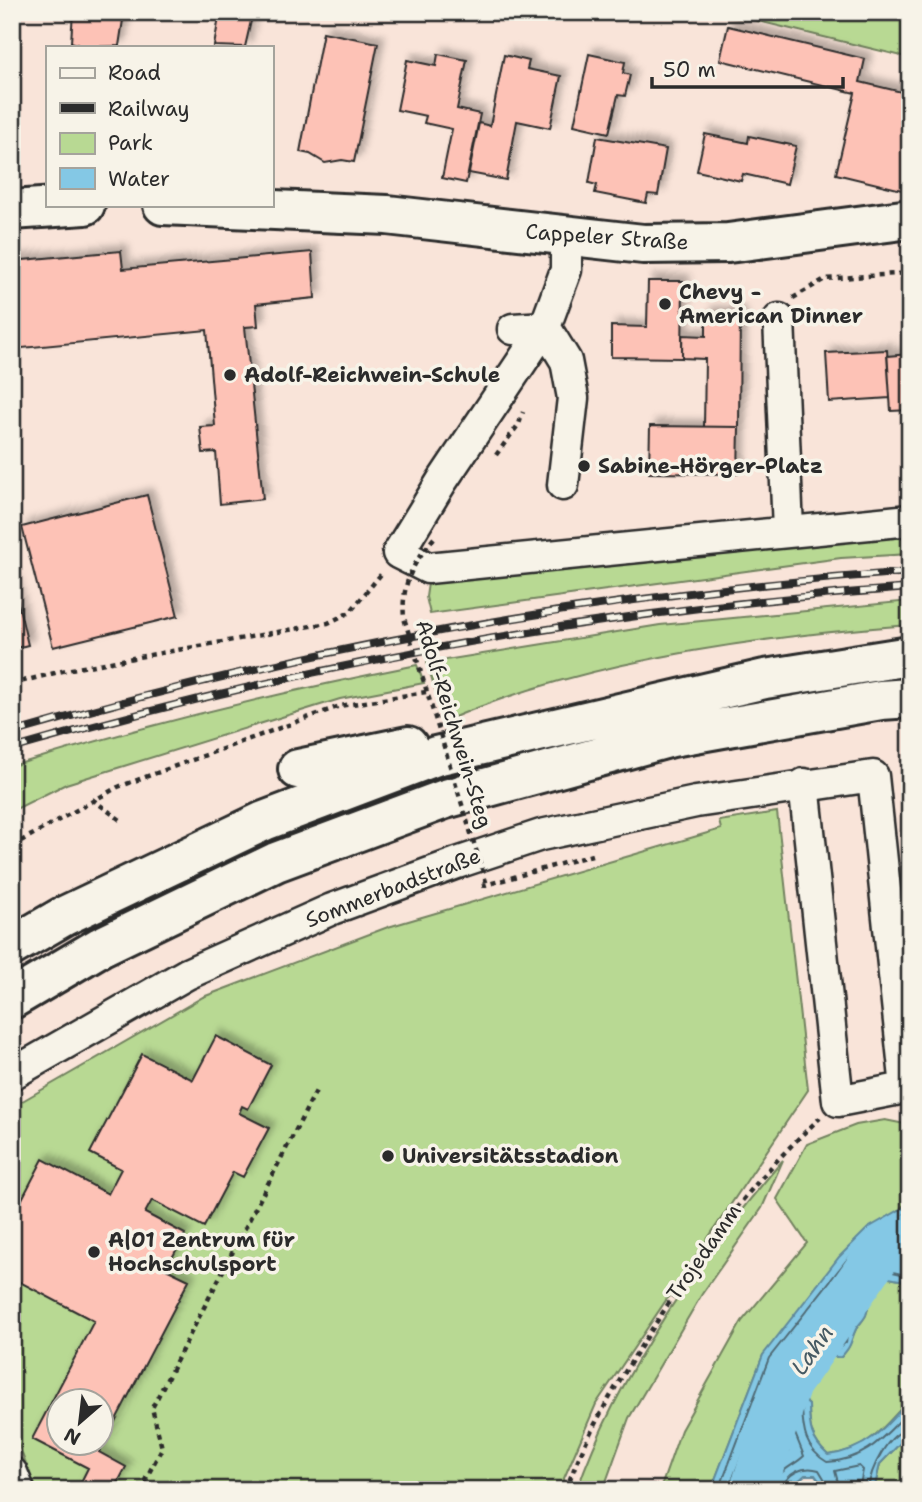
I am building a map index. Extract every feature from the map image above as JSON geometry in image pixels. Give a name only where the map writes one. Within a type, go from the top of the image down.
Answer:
[{"type":"main road","points":[[12,210],[70,206]]},
{"type":"main road","name":"Cappeler Straße","points":[[185,206],[387,215],[643,244],[728,243],[910,219]]},
{"type":"main road","points":[[12,946],[64,916],[264,821],[436,756],[572,722],[765,679],[910,656]]},
{"type":"main road","points":[[12,999],[100,947],[276,862],[445,799],[672,737],[881,700],[910,698]]},
{"type":"main road","points":[[298,769],[394,750],[490,723],[572,722]]},
{"type":"street","points":[[566,236],[566,270],[545,327],[442,481],[398,553],[428,568],[910,520]]},
{"type":"street","points":[[787,308],[789,530]]},
{"type":"street","points":[[513,329],[545,327]]},
{"type":"street","points":[[545,327],[566,360],[573,398],[563,485]]},
{"type":"street","name":"Sommerbadstraße","points":[[12,1074],[187,974],[332,909],[445,867],[541,835],[696,802],[804,784],[873,776],[908,1088]]},
{"type":"street","points":[[804,784],[838,1101],[908,1088]]},
{"type":"street","points":[[12,1474],[19,1490]]},
{"type":"path","points":[[787,308],[825,279],[910,273]]},
{"type":"path","points":[[501,447],[519,424],[525,403]]},
{"type":"path","name":"Adolf-Reichwein-Steg","points":[[434,538],[410,570],[403,595],[404,618],[487,885]]},
{"type":"path","points":[[12,684],[66,670],[328,623],[350,612],[398,553]]},
{"type":"path","points":[[12,846],[92,799],[340,706],[426,692]]},
{"type":"path","points":[[92,799],[123,822]]},
{"type":"path","points":[[140,1490],[162,1448],[152,1408],[318,1087]]},
{"type":"path","name":"Trojedamm","points":[[566,1490],[601,1407],[740,1199],[782,1153],[838,1101]]},
{"type":"green space","points":[[697,12],[910,12],[910,58],[750,19]]},
{"type":"green space","points":[[910,531],[910,554],[841,558],[430,614],[426,597],[428,583],[443,579]]},
{"type":"green space","points":[[910,601],[910,625],[734,644],[613,667],[498,700],[445,721],[427,663],[660,625]]},
{"type":"green space","points":[[417,665],[424,683],[340,699],[66,784],[12,811],[12,766],[213,710]]},
{"type":"green space","name":"Universitätsstadion","points":[[777,812],[808,1090],[596,1404],[559,1490],[36,1490],[12,1428],[12,1107],[203,997],[388,927],[721,829],[719,821]]},
{"type":"green space","points":[[885,1120],[910,1125],[910,1204],[903,1206],[763,1355],[711,1490],[660,1490],[681,1430],[742,1321],[807,1243],[777,1199],[807,1144],[856,1125]]},
{"type":"green space","points":[[783,1160],[762,1208],[702,1294],[629,1418],[603,1490],[577,1490],[615,1403],[665,1316],[723,1234]]},
{"type":"green space","points":[[884,1277],[910,1282],[910,1399],[865,1443],[828,1455],[812,1433],[809,1405],[793,1391],[794,1372],[814,1355],[841,1357],[866,1315],[872,1291]]},
{"type":"green space","points":[[910,1433],[910,1490],[874,1490],[880,1464]]},
{"type":"water","points":[[910,1204],[910,1282],[884,1277],[878,1282],[872,1291],[866,1315],[841,1357],[807,1357],[799,1364],[793,1380],[793,1391],[809,1405],[815,1438],[828,1455],[864,1443],[883,1428],[910,1399],[910,1433],[880,1464],[874,1490],[826,1490],[815,1475],[805,1475],[788,1490],[711,1490],[763,1355],[839,1257],[868,1228]]},
{"type":"building","points":[[73,12],[114,12],[113,18],[123,20],[119,46],[82,46],[71,42]]},
{"type":"building","points":[[205,12],[253,12],[245,46],[214,46],[219,17]]},
{"type":"building","points":[[728,26],[865,59],[860,82],[910,94],[910,192],[836,174],[855,93],[720,60]]},
{"type":"building","points":[[323,32],[378,43],[354,162],[342,160],[325,163],[310,154],[300,152]]},
{"type":"building","points":[[438,54],[467,60],[457,109],[480,114],[466,183],[442,178],[452,129],[424,123],[426,116],[397,110],[407,60],[436,66]]},
{"type":"building","points":[[589,54],[625,62],[623,73],[630,75],[625,96],[618,95],[609,133],[574,125]]},
{"type":"building","points":[[504,55],[529,61],[527,69],[561,76],[550,128],[517,121],[506,180],[469,173],[479,123],[490,126]]},
{"type":"building","points":[[705,134],[748,143],[749,136],[796,146],[787,184],[743,174],[741,181],[697,171]]},
{"type":"building","points":[[597,137],[666,149],[658,195],[648,194],[646,203],[595,193],[597,185],[589,183]]},
{"type":"building","name":"Adolf-Reichwein-Schule","points":[[121,251],[123,269],[312,252],[315,298],[256,304],[258,326],[245,327],[263,499],[220,504],[216,452],[203,453],[200,427],[215,426],[207,330],[12,349],[12,261]]},
{"type":"building","name":"Chevy - American Dinner","points":[[648,281],[683,281],[682,358],[611,357],[611,326],[647,327]]},
{"type":"building","points":[[706,313],[740,314],[739,427],[704,427],[705,359],[682,358],[682,335],[706,336]]},
{"type":"building","points":[[887,350],[890,398],[829,402],[826,353]]},
{"type":"building","points":[[910,354],[910,410],[891,411],[887,356]]},
{"type":"building","points":[[650,426],[739,427],[738,474],[649,473]]},
{"type":"building","points":[[147,495],[178,616],[53,647],[22,527]]},
{"type":"building","points":[[12,578],[28,645],[12,649]]},
{"type":"building","name":"A|01 Zentrum für Hochschulsport","points":[[216,1036],[271,1065],[248,1109],[242,1106],[239,1113],[269,1128],[243,1177],[233,1172],[204,1227],[152,1200],[145,1213],[185,1234],[166,1269],[189,1280],[116,1420],[116,1386],[60,1386],[94,1321],[12,1278],[12,1218],[43,1159],[108,1194],[121,1169],[90,1153],[142,1054],[193,1080]]},
{"type":"building","name":"A|01 Zentrum für Hochschulsport","points":[[46,1412],[46,1446],[32,1439]]},
{"type":"building","name":"A|01 Zentrum für Hochschulsport","points":[[65,1456],[106,1456],[126,1467],[114,1490],[77,1490],[88,1468]]},
{"type":"waterway","name":"Lahn","points":[[753,1490],[788,1384],[879,1253],[910,1236]]},
{"type":"railway","points":[[12,733],[232,675],[456,628],[683,594],[910,572]]},
{"type":"railway","points":[[12,749],[233,691],[457,644],[683,610],[910,588]]},
{"type":"place","name":"Chevy - American Dinner","points":[[665,304]]},
{"type":"place","name":"Adolf-Reichwein-Schule","points":[[230,375]]},
{"type":"place","name":"Sabine-Hörger-Platz","points":[[584,466]]},
{"type":"place","name":"Universitätsstadion","points":[[388,1156]]},
{"type":"place","name":"A|01 Zentrum für Hochschulsport","points":[[94,1252]]}]
